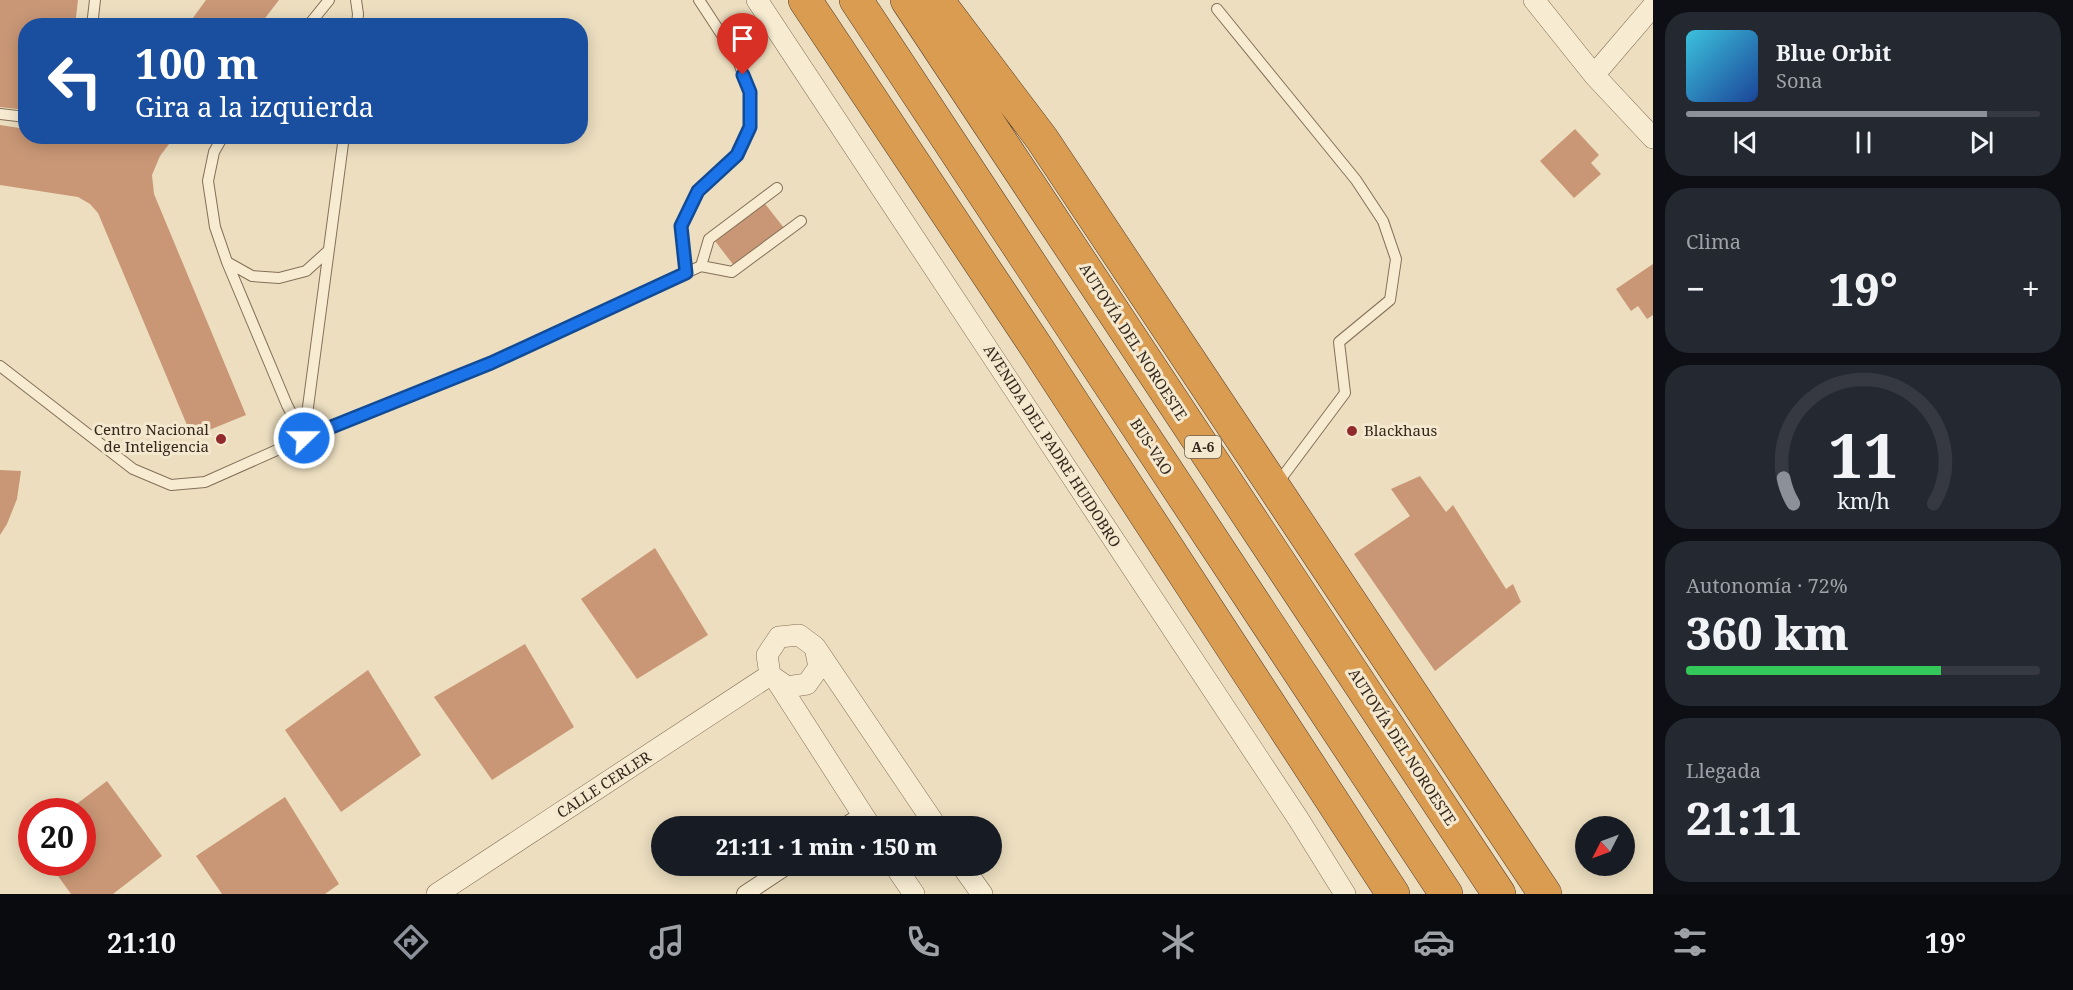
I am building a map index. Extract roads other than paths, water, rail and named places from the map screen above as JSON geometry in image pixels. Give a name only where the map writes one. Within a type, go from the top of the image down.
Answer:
[{"type":"highway","points":[[805,0],[1037,348],[1393,894]]},
{"type":"highway","name":"BUS-VAO","points":[[856,0],[1446,894]]},
{"type":"highway","name":"AUTOVÍA DEL NOROESTE","points":[[907,0],[1499,894]]},
{"type":"highway","points":[[936,0],[1042,139],[1545,894]]},
{"type":"street","name":"AVENIDA DEL PADRE HUIDOBRO","points":[[757,0],[1299,820],[1345,894]]},
{"type":"street","points":[[1534,0],[1594,75],[1653,138]]},
{"type":"street","points":[[1594,75],[1653,6]]},
{"type":"street","points":[[855,816],[774,678],[767,655],[779,637],[799,635],[815,647],[929,816]]},
{"type":"street","points":[[774,678],[787,687],[807,684],[819,667],[815,647]]},
{"type":"street","name":"CALLE CERLER","points":[[437,894],[774,678]]},
{"type":"street","points":[[745,894],[772,876]]},
{"type":"street","points":[[902,876],[914,894]]},
{"type":"street","points":[[969,876],[981,894]]},
{"type":"lane","points":[[93,18],[95,0]]},
{"type":"lane","points":[[314,18],[328,0]]},
{"type":"lane","points":[[356,0],[357,18]]},
{"type":"lane","points":[[686,273],[681,226],[698,191],[737,155],[750,127],[750,92],[737,58],[699,0]]},
{"type":"lane","points":[[1217,9],[1356,180],[1383,221],[1395,259],[1390,300],[1339,342],[1345,393],[1283,476],[1271,483]]},
{"type":"lane","points":[[0,114],[18,116]]},
{"type":"lane","points":[[218,144],[214,152],[208,181],[215,227],[227,262],[304,438]]},
{"type":"lane","points":[[304,438],[341,144]]},
{"type":"lane","points":[[701,266],[709,239],[777,188]]},
{"type":"lane","points":[[0,366],[133,469],[171,485],[205,482],[304,438],[491,363],[701,266],[732,272],[801,220]]},
{"type":"lane","points":[[227,262],[252,276],[279,279],[306,271],[327,252]]},
{"type":"place","name":"Blackhaus","points":[[1352,431]]},
{"type":"place","name":"Centro Nacional de Inteligencia","points":[[221,439]]}]
